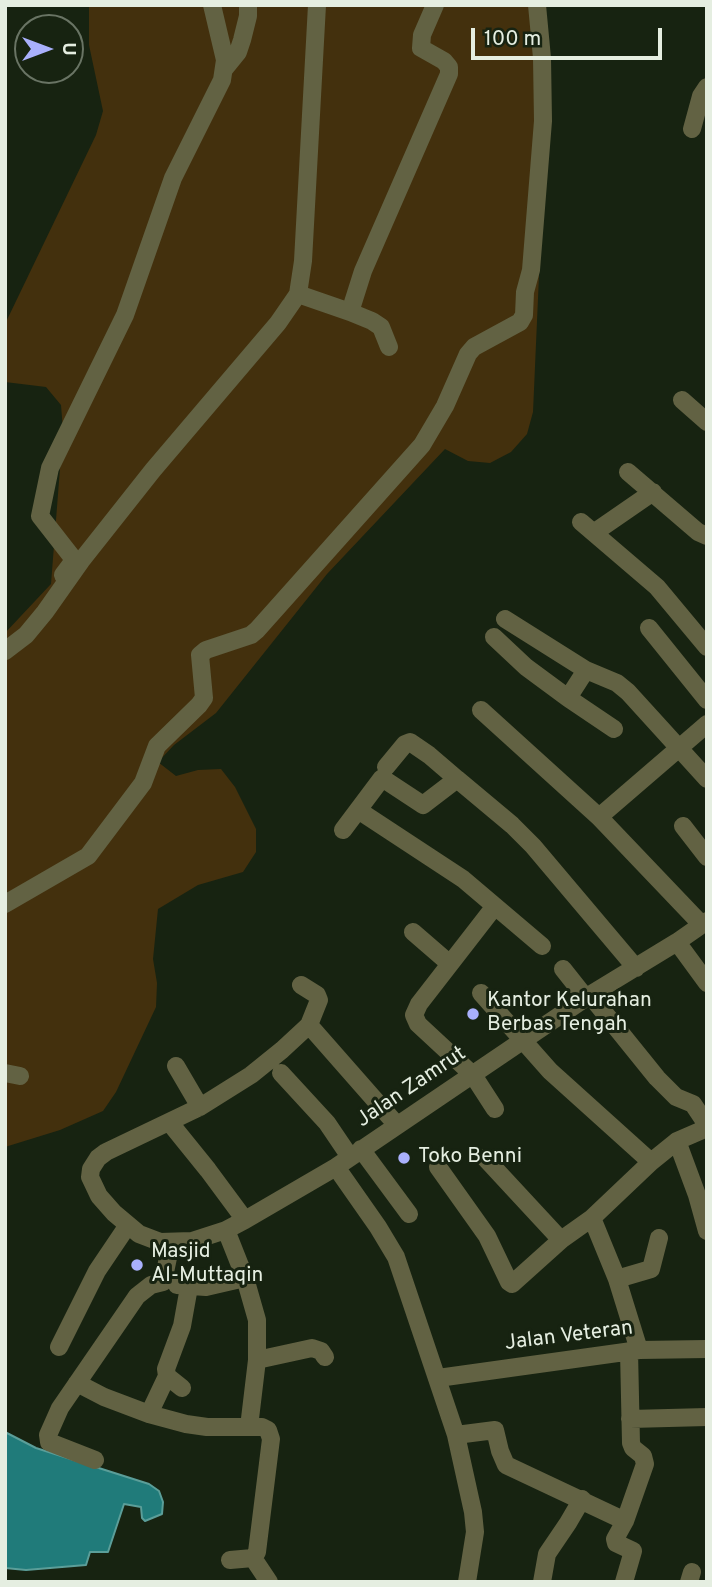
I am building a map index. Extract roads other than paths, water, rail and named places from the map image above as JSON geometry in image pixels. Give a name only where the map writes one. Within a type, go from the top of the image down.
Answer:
[{"type":"street","points":[[212,5],[225,68]]},
{"type":"street","points":[[5,640],[34,615],[72,563],[70,553],[40,516],[50,468],[125,315],[173,178],[215,99],[225,68],[238,52],[248,16],[248,5]]},
{"type":"street","points":[[5,651],[26,635],[88,551],[278,323],[298,294],[303,261],[317,5]]},
{"type":"street","points":[[350,312],[363,271],[449,74],[449,67],[444,61],[423,51],[420,45],[435,5]]},
{"type":"street","points":[[5,904],[88,856],[143,783],[156,746],[204,698],[200,655],[251,635],[257,630],[422,445],[445,406],[468,354],[474,347],[520,322],[524,315],[525,292],[531,270],[543,121],[542,58],[537,5]]},
{"type":"street","points":[[692,129],[701,96],[707,88]]},
{"type":"street","points":[[298,294],[372,321],[385,332],[389,347]]},
{"type":"street","points":[[682,400],[707,422]]},
{"type":"street","points":[[628,472],[707,536]]},
{"type":"street","points":[[653,492],[588,527],[666,597],[707,647]]},
{"type":"street","points":[[70,553],[88,551]]},
{"type":"street","points":[[505,619],[586,670],[617,683],[707,779]]},
{"type":"street","points":[[649,628],[707,700]]},
{"type":"street","points":[[494,637],[526,667],[614,729]]},
{"type":"street","points":[[568,698],[586,670]]},
{"type":"street","points":[[481,710],[600,817],[704,923]]},
{"type":"street","points":[[600,817],[707,724]]},
{"type":"street","points":[[386,767],[405,744],[410,742],[429,755],[533,846],[636,968]]},
{"type":"street","points":[[343,830],[382,778],[422,805],[457,779]]},
{"type":"street","points":[[358,810],[463,879],[542,947]]},
{"type":"street","points":[[683,826],[707,857]]},
{"type":"street","points":[[495,906],[419,1004],[414,1015],[418,1024],[473,1075],[495,1109]]},
{"type":"street","name":"Jalan Zamrut","points":[[170,1123],[98,1158],[90,1169],[93,1186],[99,1196],[128,1225],[148,1238],[171,1242],[203,1238],[226,1230],[349,1157],[704,923]]},
{"type":"street","points":[[413,932],[450,964]]},
{"type":"street","points":[[677,942],[707,983]]},
{"type":"street","points":[[438,1167],[487,1236],[510,1284],[516,1283],[561,1240],[592,1218],[677,1141],[707,1126],[693,1104],[676,1097],[563,969]]},
{"type":"street","points":[[245,1220],[170,1123],[251,1075],[309,1025],[318,997],[302,985]]},
{"type":"street","points":[[481,993],[562,1082],[651,1162]]},
{"type":"street","points":[[309,1025],[396,1124]]},
{"type":"street","points":[[176,1066],[200,1107]]},
{"type":"street","points":[[281,1073],[327,1122],[349,1157],[378,1227],[396,1257],[460,1446],[475,1532],[467,1582]]},
{"type":"street","points":[[677,1141],[707,1231]]},
{"type":"street","points":[[349,1157],[409,1214]]},
{"type":"street","points":[[485,1158],[561,1240]]},
{"type":"street","points":[[592,1218],[617,1279],[634,1351],[631,1443],[643,1456],[645,1464],[625,1521],[615,1539],[616,1543],[633,1551],[624,1582]]},
{"type":"street","points":[[59,1347],[97,1270],[128,1225]]},
{"type":"street","points":[[226,1230],[245,1278],[257,1320],[257,1360],[249,1427]]},
{"type":"street","points":[[617,1279],[650,1269],[659,1238]]},
{"type":"street","points":[[163,1282],[171,1242]]},
{"type":"street","points":[[95,1460],[47,1441],[48,1435],[60,1408],[137,1296],[151,1285],[163,1282],[189,1287],[216,1286],[245,1278]]},
{"type":"street","points":[[149,1414],[167,1376],[166,1366],[182,1325],[189,1287]]},
{"type":"street","points":[[257,1360],[312,1348],[321,1351],[325,1357]]},
{"type":"street","name":"Jalan Veteran","points":[[438,1378],[634,1351],[707,1349]]},
{"type":"street","points":[[167,1376],[182,1388]]},
{"type":"street","points":[[77,1383],[104,1397],[149,1414],[186,1424],[265,1428],[271,1439],[255,1560],[269,1582]]},
{"type":"street","points":[[630,1419],[707,1417]]},
{"type":"street","points":[[460,1446],[495,1430],[503,1462],[509,1467],[625,1521]]},
{"type":"street","points":[[542,1582],[547,1554],[582,1499]]},
{"type":"street","points":[[230,1560],[255,1560]]},
{"type":"water","points":[[5,1432],[36,1448],[149,1484],[159,1491],[163,1502],[162,1514],[145,1521],[141,1507],[124,1504],[108,1552],[90,1552],[86,1565],[26,1570],[5,1568]]},
{"type":"place","name":"Kantor Kelurahan Berbas Tengah","points":[[473,1014]]},
{"type":"place","name":"Toko Benni","points":[[404,1158]]},
{"type":"place","name":"Masjid Al-Muttaqin","points":[[137,1265]]}]
